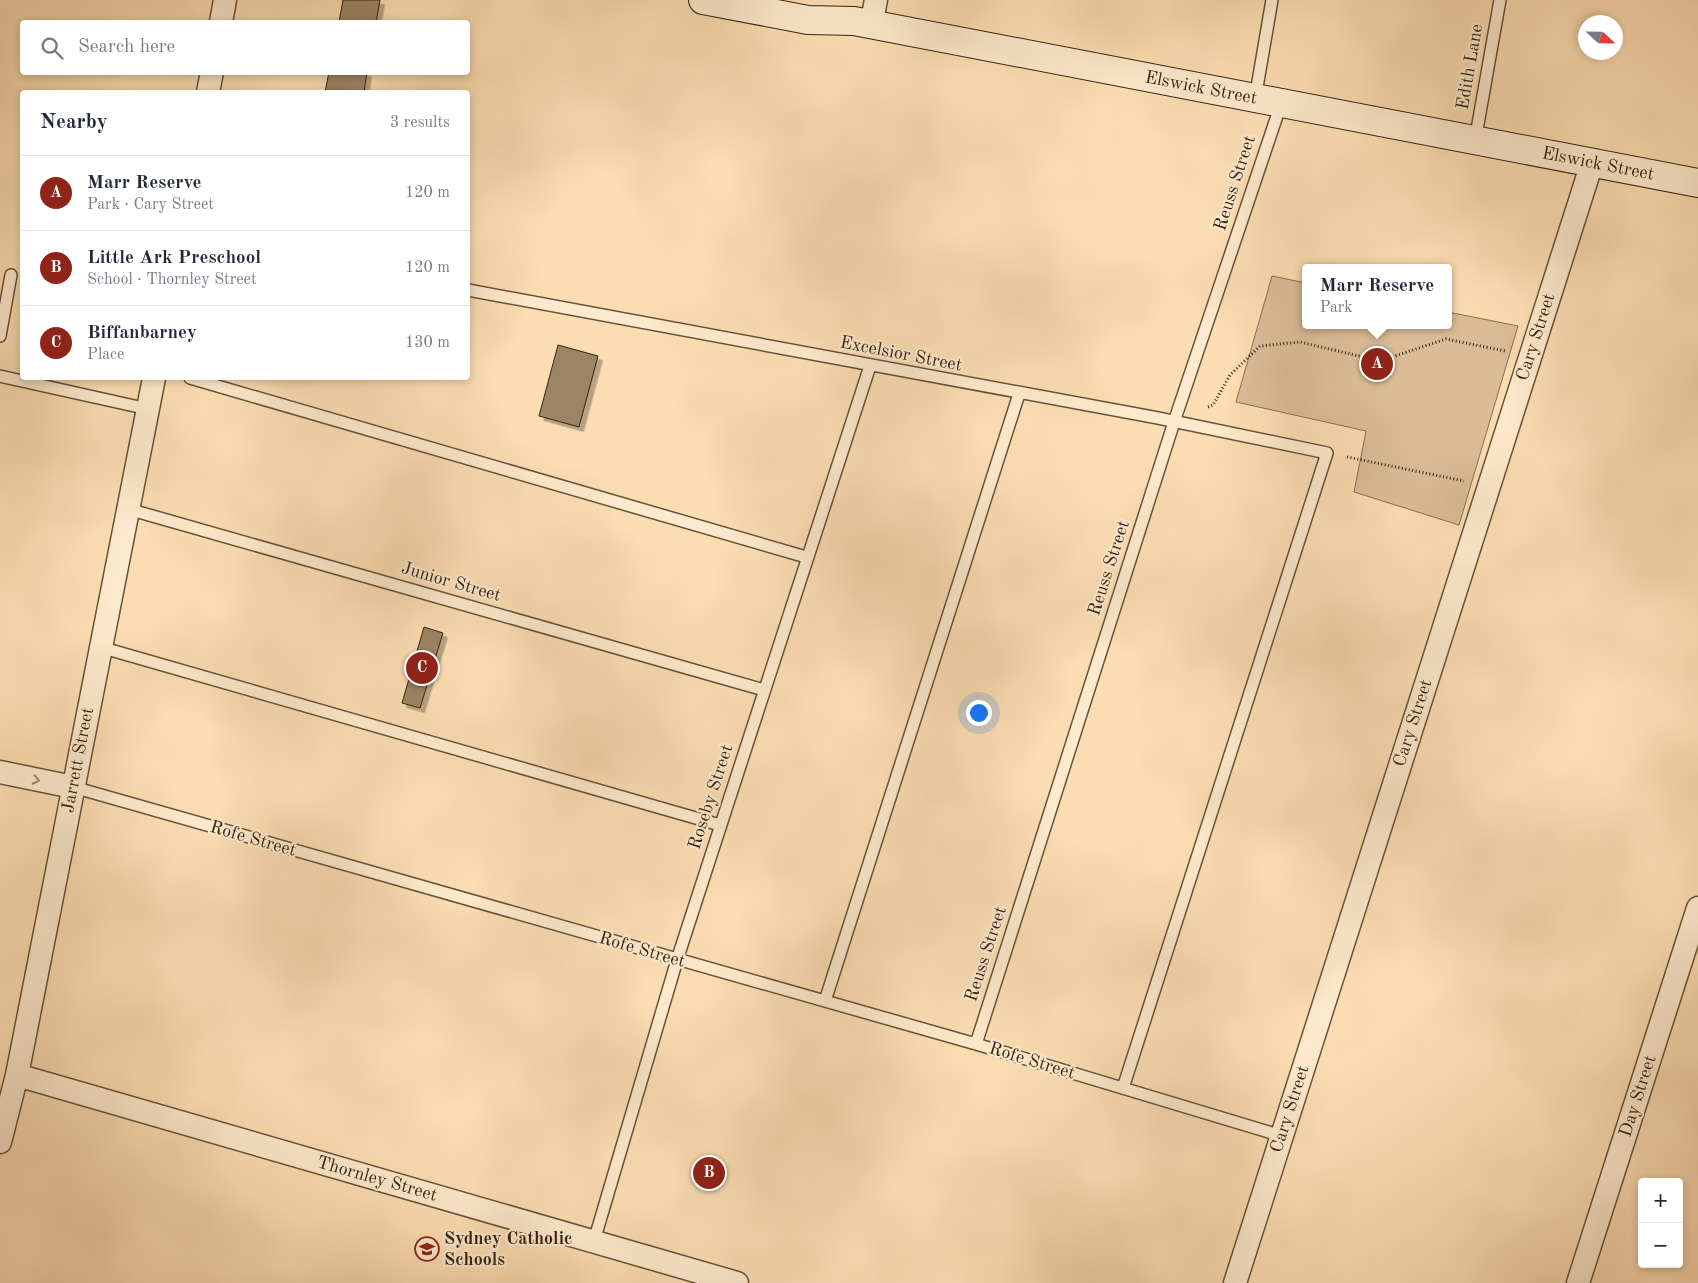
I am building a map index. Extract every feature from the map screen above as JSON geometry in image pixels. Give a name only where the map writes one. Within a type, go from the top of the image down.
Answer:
[{"type":"street","points":[[221,20],[225,0]]},
{"type":"street","name":"Elswick Street","points":[[703,0],[808,20],[854,21],[874,12],[1268,101],[1698,183]]},
{"type":"street","points":[[208,90],[211,75]]},
{"type":"street","name":"Cary Street","points":[[1235,1283],[1592,163]]},
{"type":"street","name":"Jarrett Street","points":[[0,1142],[17,1075],[154,380]]},
{"type":"street","name":"Rofe Street","points":[[0,772],[73,787]]},
{"type":"street","name":"Day Street","points":[[1578,1283],[1698,908]]},
{"type":"street","name":"Thornley Street","points":[[17,1075],[737,1283]]},
{"type":"lane","name":"Reuss Street","points":[[976,1044],[1174,422],[1268,101],[1272,0]]},
{"type":"lane","name":"Edith Lane","points":[[1475,141],[1500,0]]},
{"type":"lane","points":[[0,336],[11,275]]},
{"type":"lane","name":"Excelsior Street","points":[[470,290],[1174,422],[1327,453]]},
{"type":"lane","name":"Roseby Street","points":[[594,1241],[677,960],[806,557],[870,366]]},
{"type":"lane","points":[[0,376],[148,409]]},
{"type":"lane","points":[[197,380],[806,557]]},
{"type":"lane","points":[[825,1001],[1019,394]]},
{"type":"lane","points":[[1123,1088],[1327,453]]},
{"type":"lane","name":"Junior Street","points":[[128,509],[764,690]]},
{"type":"lane","points":[[100,647],[720,825]]},
{"type":"lane","name":"Rofe Street","points":[[73,787],[976,1044],[1282,1136]]},
{"type":"path","points":[[1174,422],[1213,405],[1230,376],[1260,346],[1300,342],[1380,361],[1446,339],[1530,356]]},
{"type":"path","points":[[1327,453],[1489,486]]},
{"type":"shaded area","points":[[1272,276],[1302,282],[1302,329],[1452,329],[1452,313],[1518,326],[1459,525],[1354,492],[1366,431],[1236,402]]},
{"type":"building","points":[[343,0],[380,0],[376,20],[339,20]]},
{"type":"building","points":[[328,75],[367,75],[364,90],[325,90]]},
{"type":"building","points":[[558,345],[598,356],[579,427],[539,416]]},
{"type":"building","points":[[424,627],[443,633],[420,708],[402,703]]},
{"type":"place","name":"Marr Reserve","points":[[1377,364]]},
{"type":"place","name":"Biffanbarney","points":[[422,668]]},
{"type":"place","name":"Little Ark Preschool","points":[[709,1173]]},
{"type":"place","name":"Sydney Catholic Schools","points":[[427,1249]]}]
